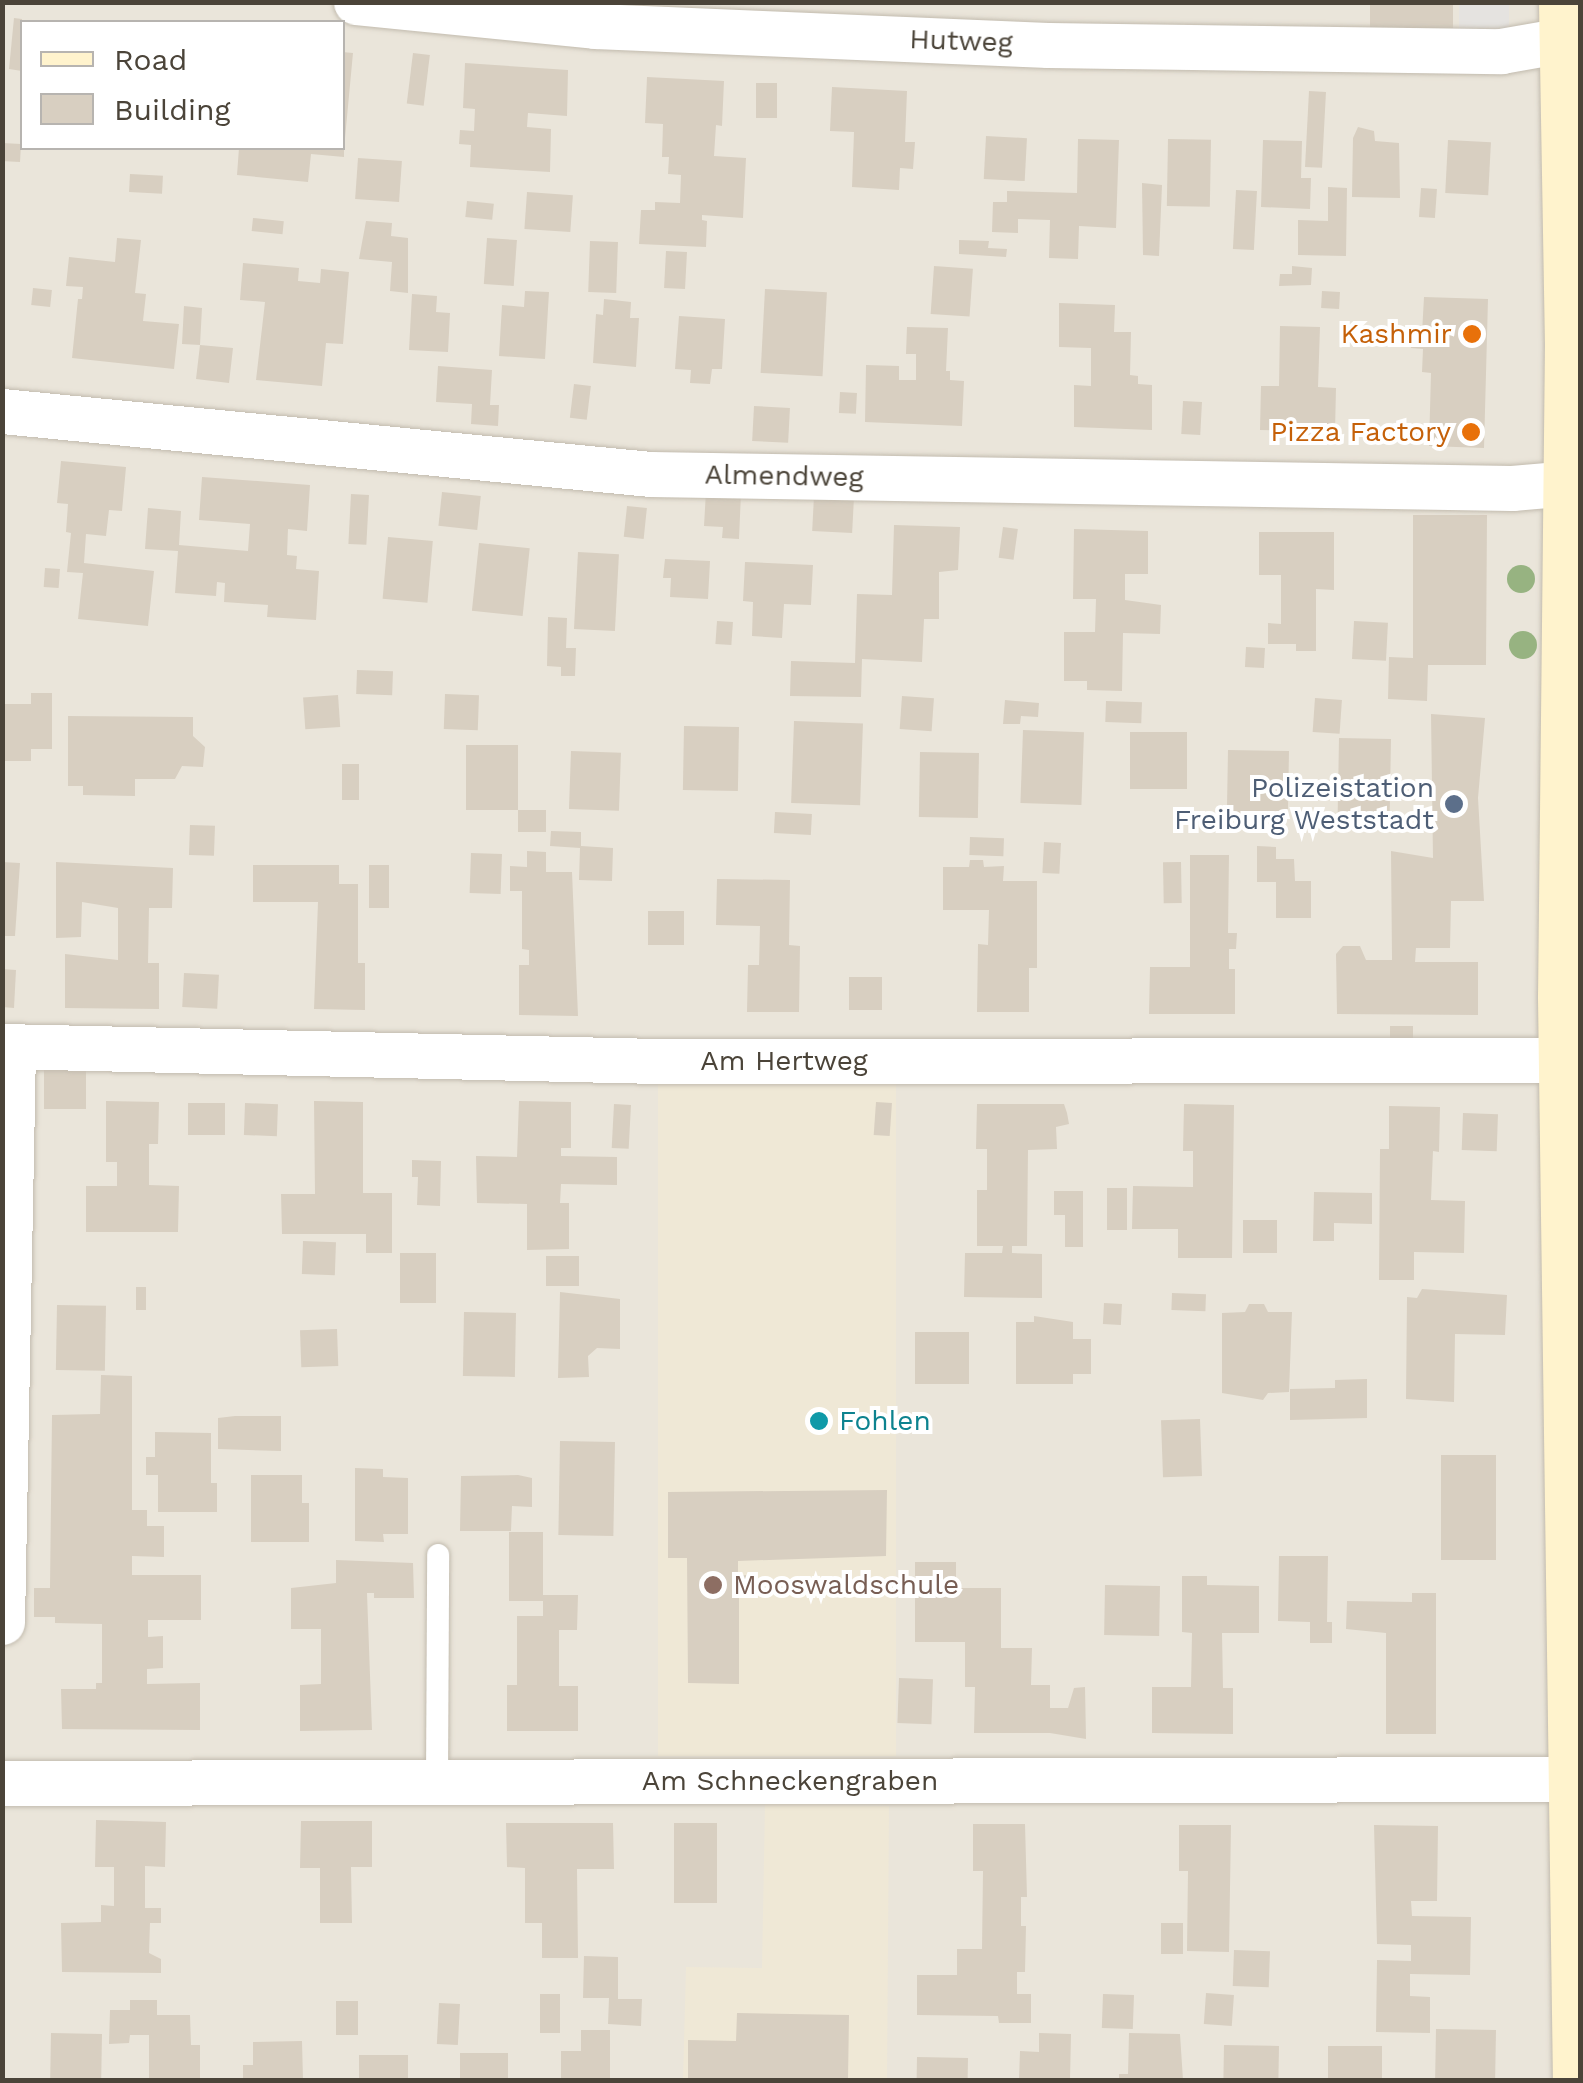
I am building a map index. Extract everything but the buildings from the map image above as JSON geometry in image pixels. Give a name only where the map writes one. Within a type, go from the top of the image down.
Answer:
[{"type":"main road","points":[[1571,27],[1580,2080]]},
{"type":"street","name":"Hutweg","points":[[356,2],[595,26],[1048,44],[1502,51],[1571,27]]},
{"type":"street","name":"Almendweg","points":[[2,411],[650,474],[1512,488],[1574,483]]},
{"type":"street","name":"Am Hertweg","points":[[8,1046],[658,1061],[1573,1060]]},
{"type":"street","points":[[2,1622],[8,1046]]},
{"type":"street","name":"Am Schneckengraben","points":[[2,1783],[1579,1779]]},
{"type":"lane","points":[[438,1555],[438,1782]]},
{"type":"shaded area","points":[[3,3],[1580,3],[1580,2080],[3,2080]]},
{"type":"shaded area","points":[[1459,3],[1509,3],[1509,32],[1459,32]]},
{"type":"shaded area","points":[[658,1061],[896,1061],[896,1756],[658,1756]]},
{"type":"shaded area","points":[[765,1803],[889,1806],[887,2080],[683,2080],[686,1967],[762,1968]]},
{"type":"place","name":"Kashmir","points":[[1472,334]]},
{"type":"place","name":"Pizza Factory","points":[[1471,432]]},
{"type":"place","name":"Polizeistation Freiburg Weststadt","points":[[1454,804]]},
{"type":"place","name":"Fohlen","points":[[819,1421]]},
{"type":"place","name":"Mooswaldschule","points":[[713,1585]]}]
